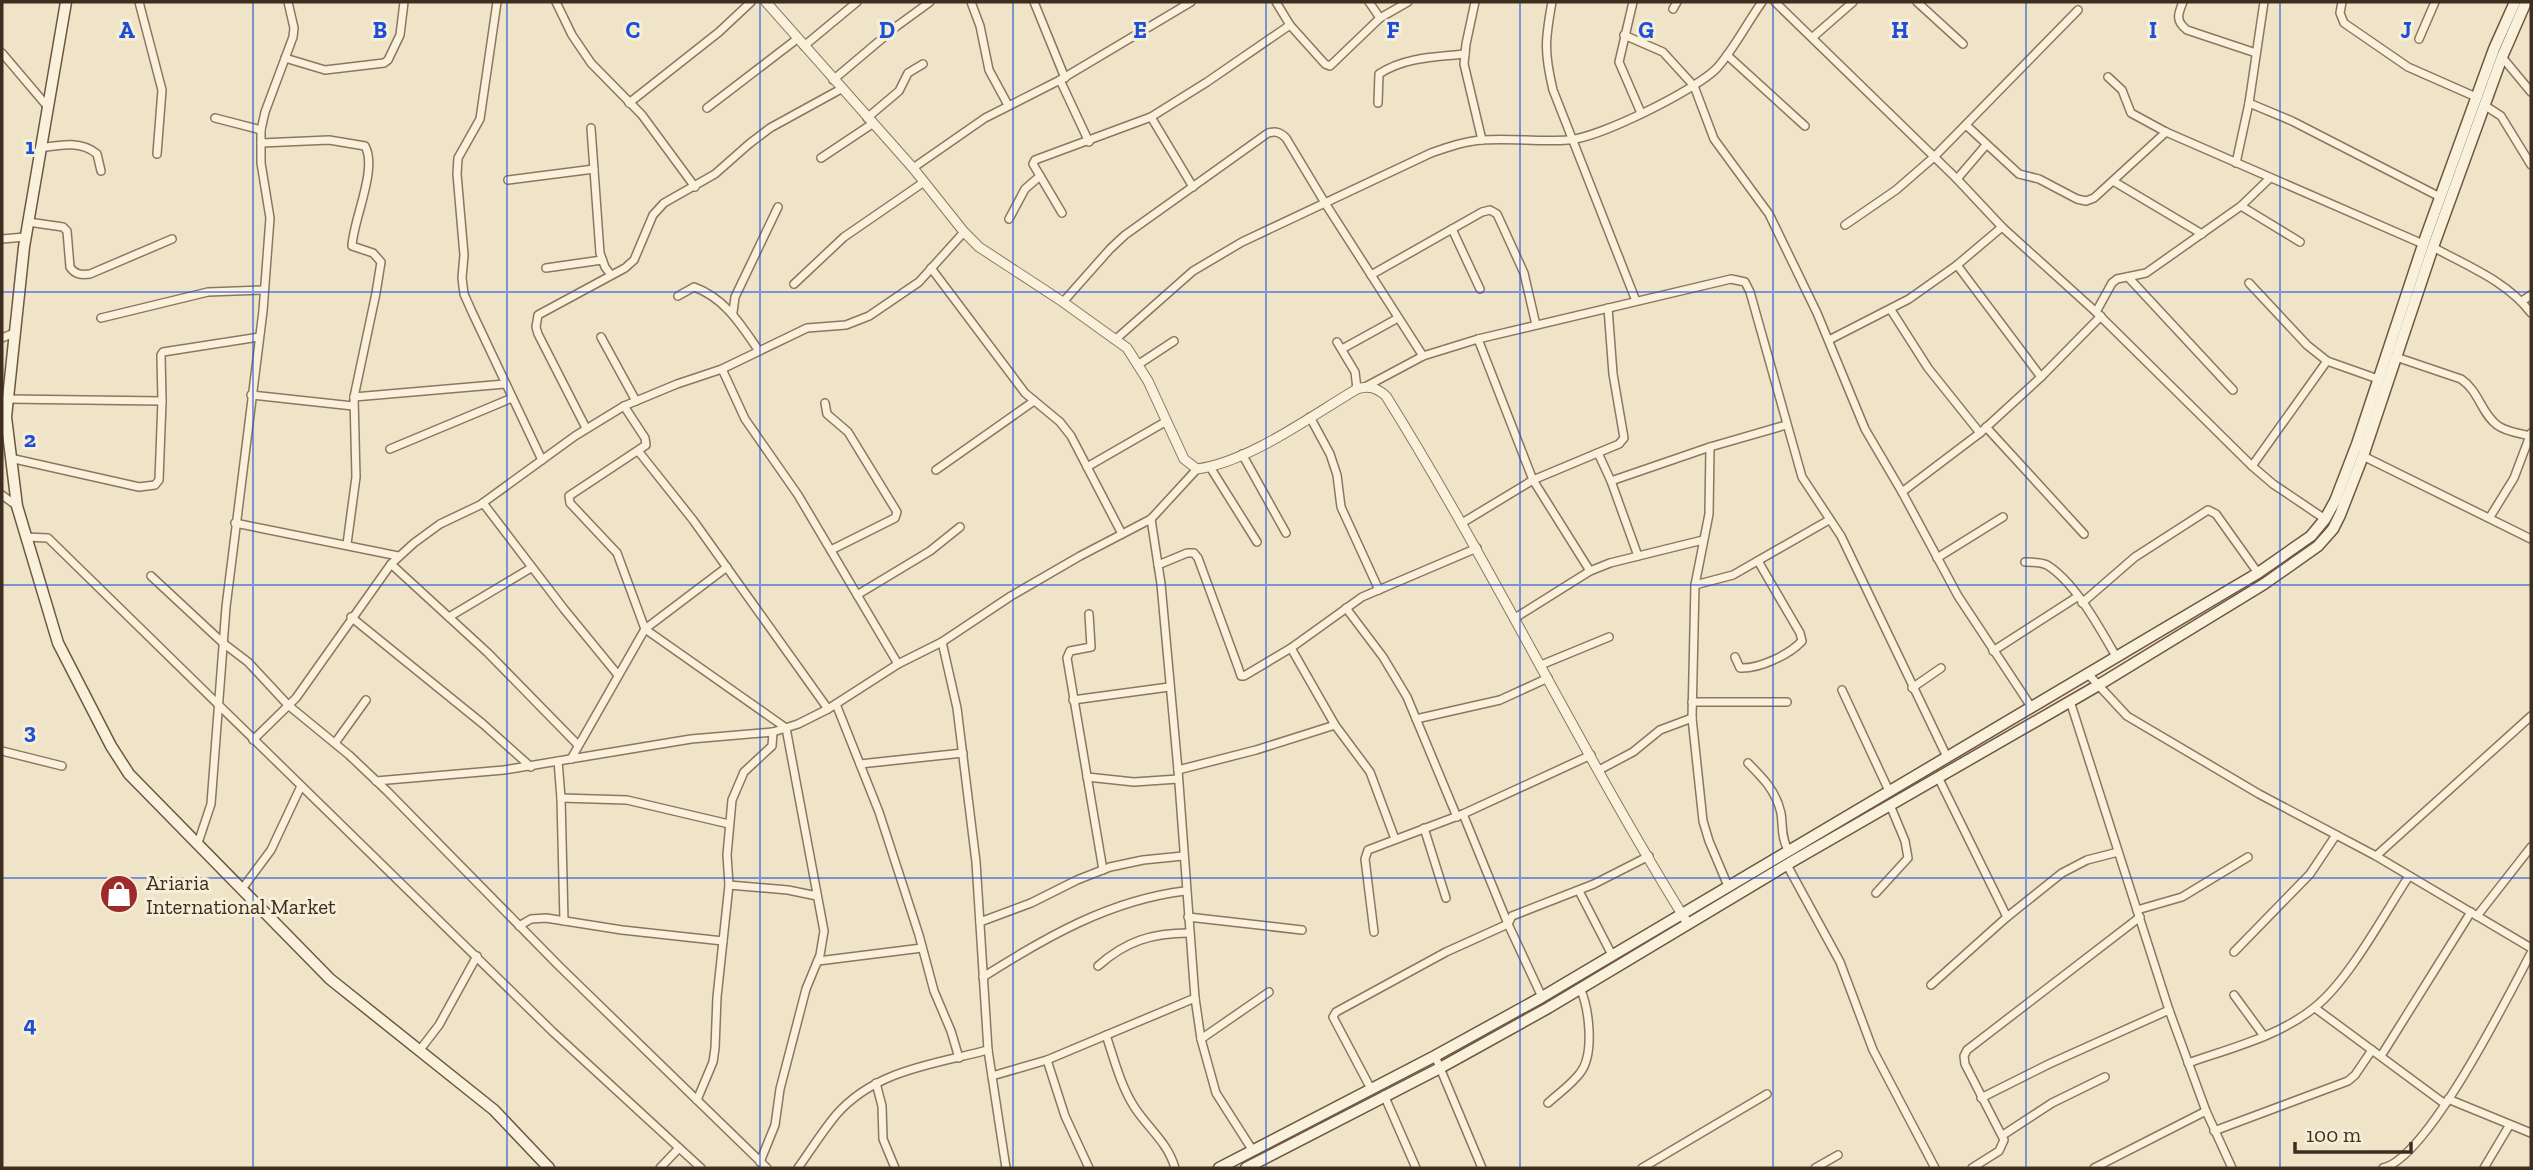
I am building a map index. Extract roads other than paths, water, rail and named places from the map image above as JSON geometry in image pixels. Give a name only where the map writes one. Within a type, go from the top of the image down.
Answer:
[{"type":"main road","points":[[66,2],[28,222],[6,417],[17,506],[58,643],[111,746],[129,775],[330,979],[494,1110],[549,1168]]},
{"type":"main road","points":[[1219,1168],[1542,997],[1787,850],[2089,675],[2297,547],[2325,519],[2357,444],[2378,379],[2515,2]]},
{"type":"main road","points":[[1246,1168],[1440,1068],[1580,988],[2096,686],[2264,584],[2318,546],[2333,529],[2363,456],[2396,356],[2440,197],[2480,101],[2526,2]]},
{"type":"street","points":[[139,2],[162,90],[157,155]]},
{"type":"street","points":[[198,843],[211,804],[234,523],[264,290],[270,218],[261,163],[261,130],[265,112],[291,45],[294,27],[288,2]]},
{"type":"street","points":[[285,58],[325,70],[384,63],[388,61],[400,35],[404,2]]},
{"type":"street","points":[[497,2],[480,119],[460,153],[457,174],[464,255],[462,278],[464,294],[542,460]]},
{"type":"street","points":[[556,2],[572,35],[592,63],[642,116],[695,187]]},
{"type":"street","points":[[629,103],[709,41],[751,2]]},
{"type":"street","points":[[766,2],[979,247],[1116,338],[1139,364],[1184,459],[1197,469]]},
{"type":"street","points":[[707,108],[857,2]]},
{"type":"street","points":[[833,80],[927,2]]},
{"type":"street","points":[[971,2],[980,26],[989,70],[1008,105]]},
{"type":"street","points":[[1034,2],[1089,142]]},
{"type":"street","points":[[913,168],[985,118],[1063,79],[1191,2]]},
{"type":"street","points":[[1276,2],[1290,25],[1325,64],[1330,66],[1380,18],[1408,2]]},
{"type":"street","points":[[1369,2],[1380,18]]},
{"type":"street","points":[[1475,2],[1465,54],[1465,74],[1482,140]]},
{"type":"street","points":[[1552,2],[1545,40],[1546,61],[1553,90],[1636,301]]},
{"type":"street","points":[[1633,2],[1619,62],[1641,113]]},
{"type":"street","points":[[1116,338],[1193,271],[1242,242],[1431,152],[1482,140],[1573,140],[1615,126],[1694,86],[1717,68],[1762,2]]},
{"type":"street","points":[[1775,2],[1957,179],[2002,227],[2099,314],[2252,466],[2273,484],[2325,519]]},
{"type":"street","points":[[1813,37],[1853,2]]},
{"type":"street","points":[[1917,2],[1964,44]]},
{"type":"street","points":[[2183,2],[2178,19],[2179,24],[2186,30],[2256,52]]},
{"type":"street","points":[[2236,163],[2249,103],[2264,2]]},
{"type":"street","points":[[2342,2],[2340,13],[2344,23],[2408,67],[2480,101],[2501,116],[2531,165]]},
{"type":"street","points":[[2419,40],[2435,2]]},
{"type":"street","points":[[1845,225],[1896,190],[1934,157],[2078,10]]},
{"type":"street","points":[[1062,213],[1033,164],[1035,160],[1151,117],[1290,25]]},
{"type":"street","points":[[1624,35],[1663,52],[1694,86],[1714,138],[1769,214],[1829,340],[1856,411],[1958,596],[2032,708]]},
{"type":"street","points":[[2,53],[47,106]]},
{"type":"street","points":[[1378,103],[1378,79],[1385,70],[1423,58],[1465,54]]},
{"type":"street","points":[[1727,55],[1805,126]]},
{"type":"street","points":[[2502,57],[2531,92]]},
{"type":"street","points":[[821,158],[870,121],[899,91],[908,73],[923,64]]},
{"type":"street","points":[[2108,77],[2122,90],[2131,113],[2269,179],[2428,245],[2505,287],[2522,301],[2531,313]]},
{"type":"street","points":[[586,428],[538,334],[538,315],[634,260],[657,209],[664,203],[715,174],[770,128],[841,89]]},
{"type":"street","points":[[2249,103],[2292,121],[2440,197]]},
{"type":"street","points":[[1151,117],[1193,187]]},
{"type":"street","points":[[215,118],[261,130]]},
{"type":"street","points":[[1966,125],[2019,174],[2039,179],[2086,201],[2094,198],[2166,132]]},
{"type":"street","points":[[591,128],[602,260],[611,275]]},
{"type":"street","points":[[1063,302],[1125,235],[1268,133],[1275,132],[1286,138],[1423,356]]},
{"type":"street","points":[[261,143],[329,140],[365,146],[368,150],[367,178],[352,246],[373,253],[381,262],[354,397],[356,477],[346,544]]},
{"type":"street","points":[[40,148],[71,144],[85,147],[97,154],[102,171]]},
{"type":"street","points":[[1957,179],[1986,145]]},
{"type":"street","points":[[508,180],[594,169]]},
{"type":"street","points":[[1009,219],[1024,189],[1040,176]]},
{"type":"street","points":[[1902,492],[1980,433],[2041,377],[2099,314],[2112,283],[2117,279],[2146,273],[2241,206],[2269,179]]},
{"type":"street","points":[[793,284],[844,237],[923,181]]},
{"type":"street","points":[[2113,181],[2202,234]]},
{"type":"street","points":[[2241,206],[2300,242]]},
{"type":"street","points":[[733,312],[735,298],[778,207]]},
{"type":"street","points":[[1371,275],[1486,210],[1497,214],[1524,273],[1536,325]]},
{"type":"street","points":[[28,222],[63,227],[67,230],[70,267],[80,275],[90,274],[172,239]]},
{"type":"street","points":[[1829,340],[1891,310],[1957,265],[2002,227]]},
{"type":"street","points":[[1452,229],[1480,289]]},
{"type":"street","points":[[253,740],[288,705],[391,564],[440,524],[483,503],[586,428],[624,406],[722,369],[807,328],[846,325],[869,316],[919,282],[964,232]]},
{"type":"street","points":[[2,240],[26,237]]},
{"type":"street","points":[[546,268],[602,260]]},
{"type":"street","points":[[1957,265],[2041,377]]},
{"type":"street","points":[[931,268],[1025,393],[1066,429],[1122,534]]},
{"type":"street","points":[[2128,277],[2233,390]]},
{"type":"street","points":[[376,781],[531,766],[691,739],[773,732],[811,719],[898,664],[942,642],[1011,596],[1151,520],[1197,469],[1210,467],[1242,454],[1423,356],[1478,339],[1731,279],[1745,282],[1750,292],[1802,477],[1841,536],[1947,757]]},
{"type":"street","points":[[2249,282],[2307,345],[2327,360],[2378,379]]},
{"type":"street","points":[[678,296],[694,287],[702,290],[733,312],[759,351]]},
{"type":"street","points":[[101,318],[208,292],[264,290]]},
{"type":"street","points":[[2522,301],[2531,295]]},
{"type":"street","points":[[1462,523],[1534,480],[1619,444],[1624,438],[1614,374],[1608,308]]},
{"type":"street","points":[[1891,310],[1928,368],[1980,433]]},
{"type":"street","points":[[1361,388],[1340,345],[1398,318]]},
{"type":"street","points":[[2,338],[14,332]]},
{"type":"street","points":[[10,458],[139,487],[155,485],[159,480],[162,401],[160,357],[163,352],[259,337]]},
{"type":"street","points":[[601,337],[636,401]]},
{"type":"street","points":[[1478,339],[1534,480],[1590,571]]},
{"type":"street","points":[[1139,364],[1174,341]]},
{"type":"street","points":[[2396,356],[2461,379],[2478,396],[2495,424],[2505,430],[2530,434],[2514,478],[2490,517]]},
{"type":"street","points":[[2252,466],[2327,360]]},
{"type":"street","points":[[722,369],[745,419],[798,495],[898,664]]},
{"type":"street","points":[[354,397],[506,384]]},
{"type":"street","points":[[1361,388],[1378,389],[1386,396],[1440,482],[1599,770],[1688,923]]},
{"type":"street","points":[[251,396],[353,406]]},
{"type":"street","points":[[390,449],[512,398]]},
{"type":"street","points":[[7,399],[162,401]]},
{"type":"street","points":[[936,470],[1034,401]]},
{"type":"street","points":[[825,403],[827,415],[848,432],[897,512],[895,518],[831,550]]},
{"type":"street","points":[[624,406],[645,438],[646,445],[569,496],[569,499],[617,553],[645,629],[786,728],[824,931],[818,961],[806,989],[780,1089],[775,1125],[760,1162]]},
{"type":"street","points":[[1310,417],[1330,454],[1337,475],[1341,507],[1379,590]]},
{"type":"street","points":[[1087,467],[1165,422]]},
{"type":"street","points":[[1611,481],[1710,447],[1786,425]]},
{"type":"street","points":[[1986,427],[2084,534]]},
{"type":"street","points":[[1710,447],[1709,514],[1695,585],[1692,718],[1703,821],[1728,886]]},
{"type":"street","points":[[639,452],[693,520],[828,709]]},
{"type":"street","points":[[1598,453],[1639,556]]},
{"type":"street","points":[[1242,454],[1286,533]]},
{"type":"street","points":[[2363,456],[2531,539]]},
{"type":"street","points":[[1210,467],[1257,542]]},
{"type":"street","points":[[2,495],[17,506]]},
{"type":"street","points":[[483,503],[531,568],[618,675]]},
{"type":"street","points":[[1993,651],[2080,600],[2136,557],[2208,510],[2217,514],[2258,573]]},
{"type":"street","points":[[1937,558],[2003,517]]},
{"type":"street","points":[[1151,520],[1158,565],[1178,770],[1185,891],[1201,1039],[1216,1093],[1253,1151]]},
{"type":"street","points":[[1695,585],[1733,575],[1829,520]]},
{"type":"street","points":[[234,523],[398,556]]},
{"type":"street","points":[[857,595],[930,551],[960,527]]},
{"type":"street","points":[[26,537],[48,538],[553,1032],[701,1168]]},
{"type":"street","points":[[1515,618],[1590,571],[1610,563],[1703,540]]},
{"type":"street","points":[[1158,565],[1187,553],[1194,553],[1198,558],[1241,676],[1254,672],[1291,648],[1362,597],[1477,548]]},
{"type":"street","points":[[1735,657],[1740,668],[1749,667],[1777,657],[1802,641],[1800,633],[1758,561]]},
{"type":"street","points":[[2025,562],[2047,565],[2064,581],[2100,627],[2117,658]]},
{"type":"street","points":[[391,564],[488,653],[578,745]]},
{"type":"street","points":[[571,759],[645,629],[727,567]]},
{"type":"street","points":[[449,617],[531,568]]},
{"type":"street","points":[[151,576],[223,643],[248,662],[288,705],[376,781],[519,926],[767,1168]]},
{"type":"street","points":[[1346,608],[1395,675],[1542,997]]},
{"type":"street","points":[[1089,614],[1091,646],[1070,651],[1067,655],[1103,870]]},
{"type":"street","points":[[351,617],[531,766]]},
{"type":"street","points":[[1541,665],[1609,637]]},
{"type":"street","points":[[942,642],[957,708],[963,753],[976,862],[988,1050],[1006,1168]]},
{"type":"street","points":[[1291,648],[1335,725],[1370,772],[1395,839]]},
{"type":"street","points":[[1912,688],[1941,668]]},
{"type":"street","points":[[2089,675],[2096,686],[2127,716],[2259,794],[2376,856],[2530,947],[2496,1019],[2446,1101],[2411,1150],[2388,1168]]},
{"type":"street","points":[[1416,719],[1500,700],[1548,678]]},
{"type":"street","points":[[1073,700],[1169,687]]},
{"type":"street","points":[[1842,690],[1889,791]]},
{"type":"street","points":[[334,743],[366,700]]},
{"type":"street","points":[[2070,701],[2169,1010],[2206,1111],[2232,1168]]},
{"type":"street","points":[[1692,702],[1787,702]]},
{"type":"street","points":[[836,704],[879,812],[934,991],[959,1058]]},
{"type":"street","points":[[2376,856],[2531,716]]},
{"type":"street","points":[[1599,770],[1633,752],[1660,730],[1692,718]]},
{"type":"street","points":[[1178,770],[1256,750],[1335,725]]},
{"type":"street","points":[[697,1100],[713,1062],[729,885],[729,824],[734,790],[750,765],[769,751],[773,732]]},
{"type":"street","points":[[2,751],[62,766]]},
{"type":"street","points":[[860,764],[963,753]]},
{"type":"street","points":[[1374,932],[1365,853],[1368,850],[1460,815],[1591,755]]},
{"type":"street","points":[[558,761],[564,921]]},
{"type":"street","points":[[1748,763],[1772,789],[1781,813],[1782,833],[1787,850]]},
{"type":"street","points":[[1087,777],[1134,782],[1178,779]]},
{"type":"street","points":[[1938,777],[2007,918]]},
{"type":"street","points":[[242,889],[271,850],[301,786]]},
{"type":"street","points":[[561,798],[627,800],[729,824]]},
{"type":"street","points":[[1876,893],[1908,858],[1905,841],[1890,805]]},
{"type":"street","points":[[1424,828],[1446,898]]},
{"type":"street","points":[[2234,952],[2310,874],[2336,835]]},
{"type":"street","points":[[2381,1056],[2474,914],[2531,847]]},
{"type":"street","points":[[1931,985],[2007,918],[2074,866],[2118,852]]},
{"type":"street","points":[[980,922],[1031,903],[1103,870],[1143,860],[1183,856]]},
{"type":"street","points":[[1371,1089],[1333,1017],[1336,1012],[1446,952],[1508,923],[1512,916],[1579,891],[1649,856]]},
{"type":"street","points":[[1972,1168],[1998,1151],[2003,1145],[2003,1135],[1965,1064],[1964,1056],[1967,1050],[2138,914],[2182,897],[2248,857]]},
{"type":"street","points":[[1787,865],[1840,962],[1873,1050],[1935,1168]]},
{"type":"street","points":[[2188,1063],[2264,1036],[2315,1008],[2344,975],[2409,876]]},
{"type":"street","points":[[729,885],[788,890],[817,896]]},
{"type":"street","points":[[983,977],[1076,923],[1132,901],[1185,891]]},
{"type":"street","points":[[1579,891],[1612,955]]},
{"type":"street","points":[[1188,917],[1302,930]]},
{"type":"street","points":[[519,926],[526,920],[536,918],[723,941]]},
{"type":"street","points":[[1098,966],[1116,951],[1153,935],[1189,933]]},
{"type":"street","points":[[818,961],[922,948]]},
{"type":"street","points":[[419,1051],[439,1025],[477,956]]},
{"type":"street","points":[[1548,1103],[1584,1068],[1588,1047],[1588,1015],[1580,988]]},
{"type":"street","points":[[1201,1039],[1269,992]]},
{"type":"street","points":[[2234,995],[2264,1036]]},
{"type":"street","points":[[992,1076],[1047,1060],[1195,998]]},
{"type":"street","points":[[2315,1008],[2446,1101],[2531,1133]]},
{"type":"street","points":[[1981,1098],[2169,1010]]},
{"type":"street","points":[[1106,1035],[1134,1108],[1169,1150],[1175,1168]]},
{"type":"street","points":[[798,1168],[837,1114],[876,1083],[919,1066],[988,1050]]},
{"type":"street","points":[[2214,1130],[2348,1082],[2356,1075],[2372,1050]]},
{"type":"street","points":[[1435,1056],[1482,1168]]},
{"type":"street","points":[[1047,1060],[1065,1116],[1088,1168]]},
{"type":"street","points":[[2003,1135],[2052,1103],[2105,1077]]},
{"type":"street","points":[[876,1083],[881,1106],[883,1139],[895,1168]]},
{"type":"street","points":[[1642,1168],[1767,1094]]},
{"type":"street","points":[[1384,1096],[1414,1168]]},
{"type":"street","points":[[2094,1168],[2206,1111]]},
{"type":"street","points":[[2484,1168],[2509,1126]]},
{"type":"street","points":[[660,1168],[680,1148]]},
{"type":"street","points":[[1815,1168],[1838,1155]]},
{"type":"place","name":"Ariaria International Market","points":[[119,894]]}]
